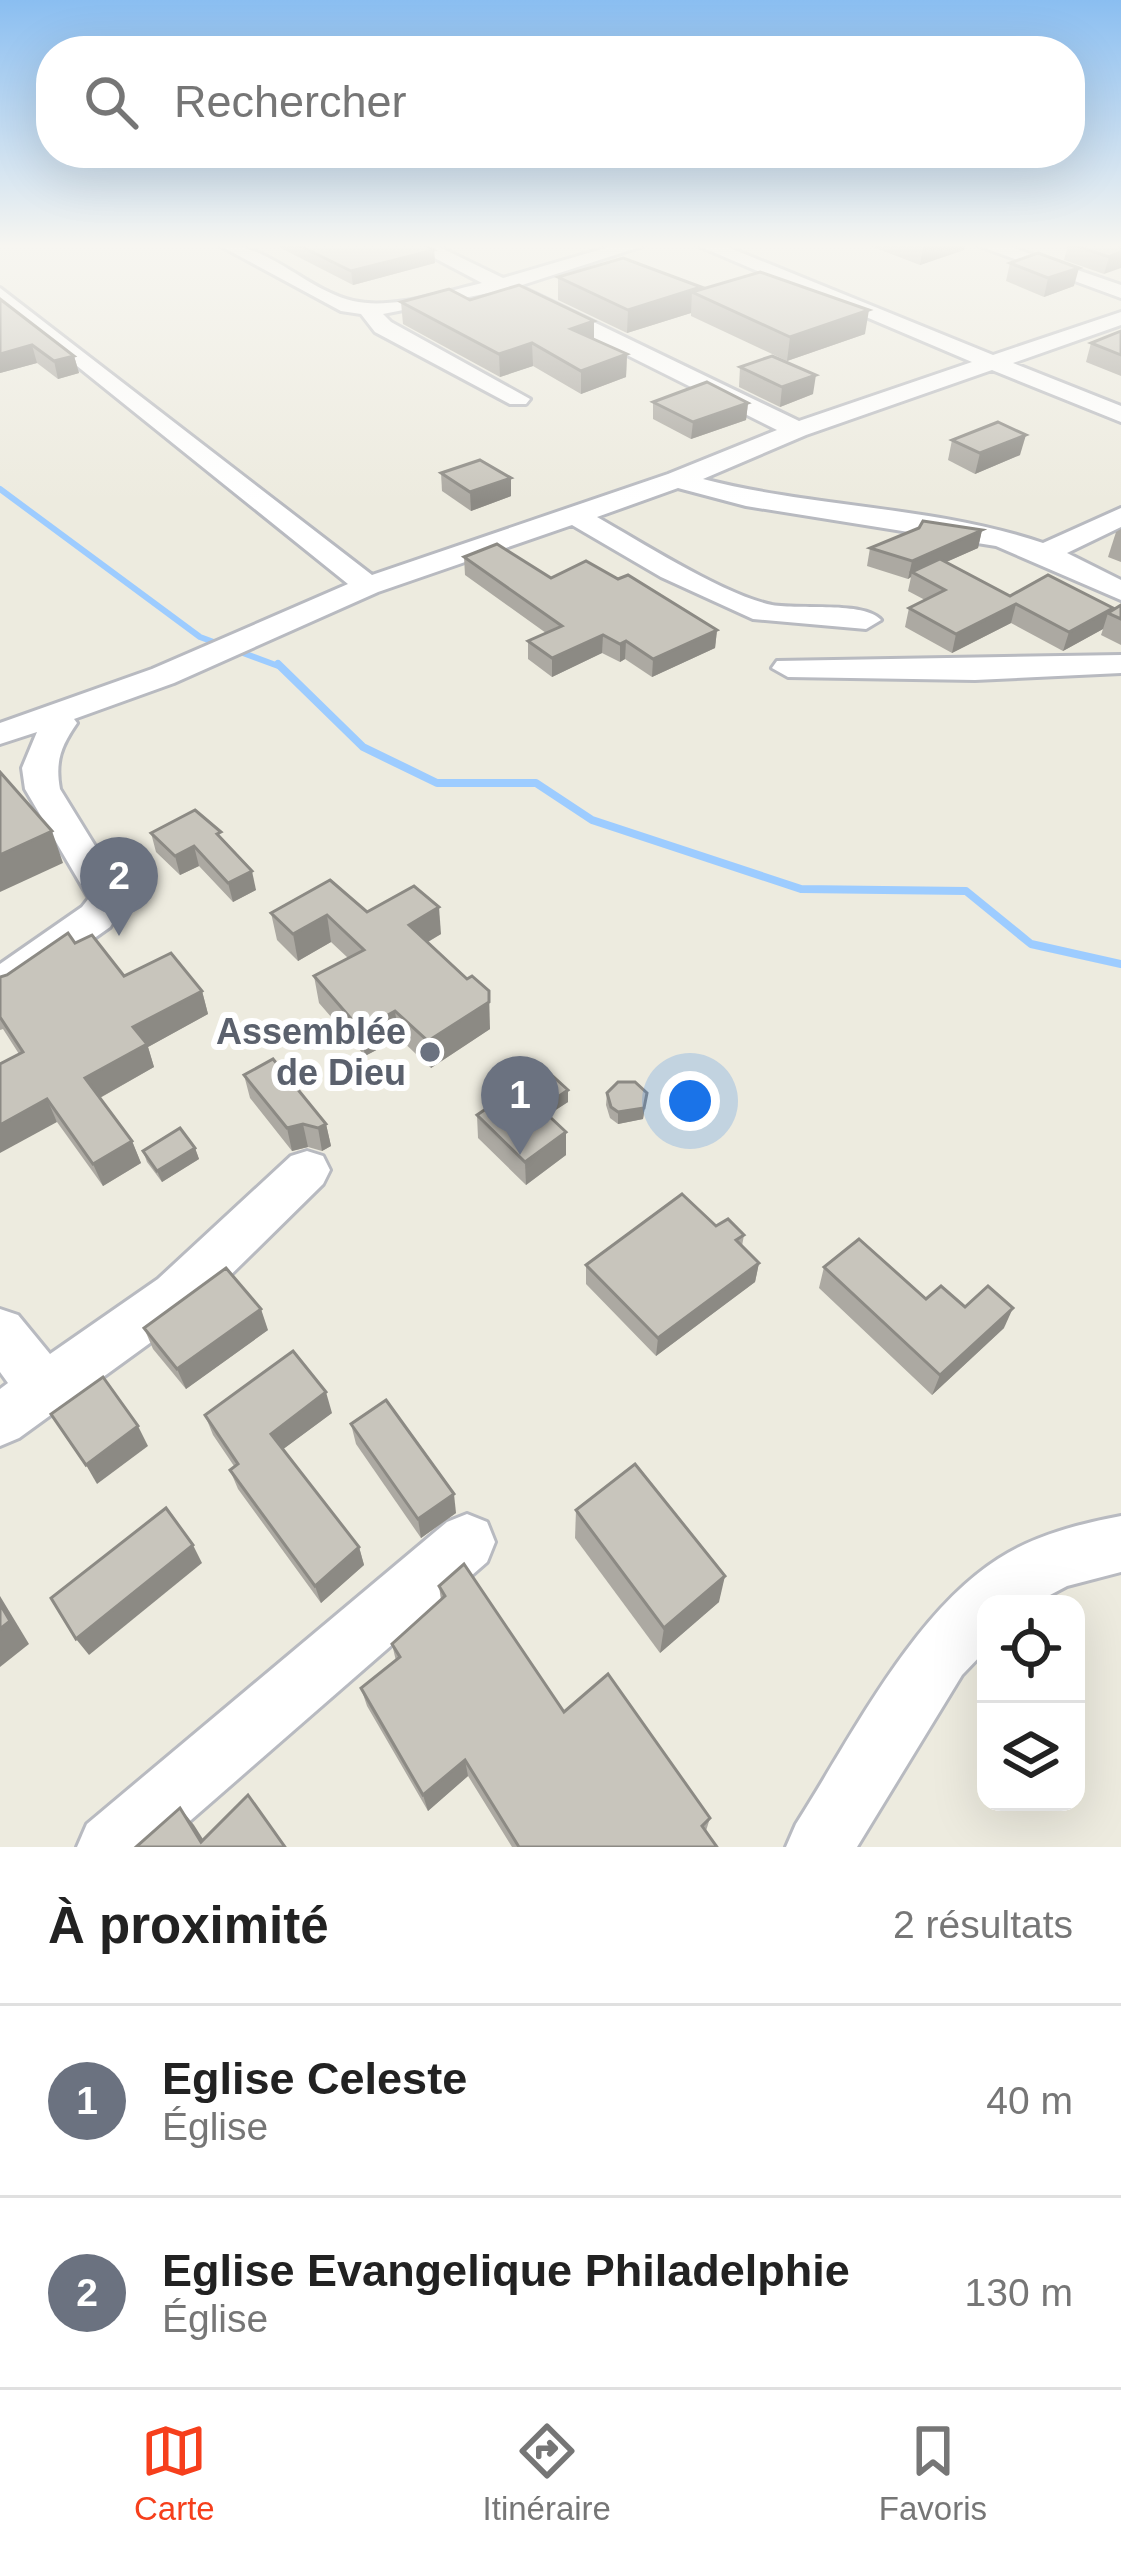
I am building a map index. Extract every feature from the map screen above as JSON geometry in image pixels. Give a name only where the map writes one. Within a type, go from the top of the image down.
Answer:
[{"type":"street","points":[[46,330],[368,586]]},
{"type":"street","points":[[389,330],[518,399]]},
{"type":"street","points":[[599,330],[797,430]]},
{"type":"street","points":[[913,330],[1121,415]]},
{"type":"street","points":[[0,734],[257,637],[368,586],[677,480],[797,430],[1088,330]]},
{"type":"street","points":[[677,480],[746,498],[1001,538],[1045,553],[1121,591]]},
{"type":"street","points":[[574,515],[671,572],[764,613],[866,620]]},
{"type":"street","points":[[1045,553],[1121,516]]},
{"type":"street","points":[[788,668],[838,664],[1046,670],[1121,664]]},
{"type":"street","points":[[0,984],[96,917],[108,898],[101,877],[18,793],[12,775],[19,756],[45,732],[118,691]]},
{"type":"street","points":[[0,1420],[176,1295],[308,1170]]},
{"type":"street","points":[[0,1332],[44,1388]]},
{"type":"street","points":[[110,1847],[466,1542]]},
{"type":"street","points":[[997,1595],[1065,1554],[1121,1544]]},
{"type":"street","points":[[819,1847],[941,1654],[977,1616]]},
{"type":"building","points":[[0,330],[40,330],[74,356],[54,361],[32,345],[0,354]]},
{"type":"building","points":[[454,330],[574,330],[627,354],[581,371],[532,343],[499,354]]},
{"type":"building","points":[[775,330],[810,330],[790,337]]},
{"type":"building","points":[[1121,331],[1121,355],[1091,343]]},
{"type":"building","points":[[772,356],[816,375],[782,387],[740,367]]},
{"type":"building","points":[[707,382],[748,403],[693,422],[653,402]]},
{"type":"building","points":[[998,422],[1026,435],[980,453],[952,440]]},
{"type":"building","points":[[480,460],[511,478],[470,492],[441,473]]},
{"type":"building","points":[[923,521],[982,530],[912,561],[870,548],[919,528]]},
{"type":"building","points":[[497,544],[551,578],[586,561],[618,579],[628,575],[717,630],[653,659],[626,641],[620,644],[603,635],[552,658],[528,641],[562,626],[464,557]]},
{"type":"building","points":[[940,559],[1010,596],[1048,575],[1113,608],[1069,632],[1016,604],[956,634],[909,608],[945,590],[912,572]]},
{"type":"building","points":[[1121,605],[1121,619],[1108,613]]},
{"type":"building","points":[[0,772],[52,831],[0,855]]},
{"type":"building","points":[[195,810],[221,832],[217,834],[252,871],[228,883],[194,846],[175,856],[151,833]]},
{"type":"building","points":[[330,880],[367,912],[414,886],[439,907],[409,925],[467,979],[472,976],[489,991],[489,1002],[428,1041],[395,1011],[361,1030],[314,976],[364,950],[327,915],[293,934],[271,913]]},
{"type":"building","points":[[68,933],[75,943],[92,935],[124,976],[171,953],[202,991],[133,1027],[147,1044],[85,1078],[132,1141],[93,1164],[47,1099],[0,1125],[0,1064],[23,1052],[0,1017],[0,977]]},
{"type":"building","points":[[273,1059],[326,1124],[287,1128],[244,1075]]},
{"type":"building","points":[[545,1069],[568,1090],[543,1107],[521,1085]]},
{"type":"building","points":[[618,1082],[635,1082],[647,1093],[644,1108],[618,1112],[611,1107],[607,1093]]},
{"type":"building","points":[[518,1087],[566,1132],[525,1162],[477,1115]]},
{"type":"building","points":[[180,1128],[195,1148],[157,1171],[143,1151]]},
{"type":"building","points":[[682,1194],[716,1226],[728,1219],[744,1235],[736,1240],[759,1263],[658,1338],[586,1265]]},
{"type":"building","points":[[859,1239],[926,1299],[941,1286],[965,1307],[988,1286],[1013,1308],[940,1375],[824,1267]]},
{"type":"building","points":[[226,1268],[261,1309],[177,1369],[144,1328]]},
{"type":"building","points":[[293,1351],[326,1392],[271,1434],[359,1547],[315,1586],[230,1470],[238,1464],[205,1415]]},
{"type":"building","points":[[103,1377],[138,1426],[86,1465],[51,1414]]},
{"type":"building","points":[[386,1400],[454,1494],[418,1519],[351,1424]]},
{"type":"building","points":[[635,1464],[725,1576],[664,1628],[576,1510]]},
{"type":"building","points":[[166,1508],[193,1545],[76,1639],[51,1598]]},
{"type":"building","points":[[464,1564],[564,1712],[608,1674],[710,1818],[702,1826],[717,1847],[519,1847],[465,1760],[423,1795],[361,1688],[400,1657],[392,1644],[445,1596],[439,1586]]},
{"type":"building","points":[[0,1604],[10,1621],[0,1629]]},
{"type":"building","points":[[248,1795],[285,1847],[136,1847],[180,1808],[201,1842]]},
{"type":"waterway","points":[[0,489],[200,637],[281,667]]},
{"type":"waterway","points":[[278,664],[363,747],[437,783],[536,783],[592,820],[801,889],[966,891],[1031,944],[1121,964]]},
{"type":"place","name":"Eglise Evangelique Philadelphie","points":[[119,936]]},
{"type":"place","name":"Assemblée de Dieu","points":[[430,1052]]},
{"type":"place","name":"Eglise Celeste","points":[[520,1155]]}]
